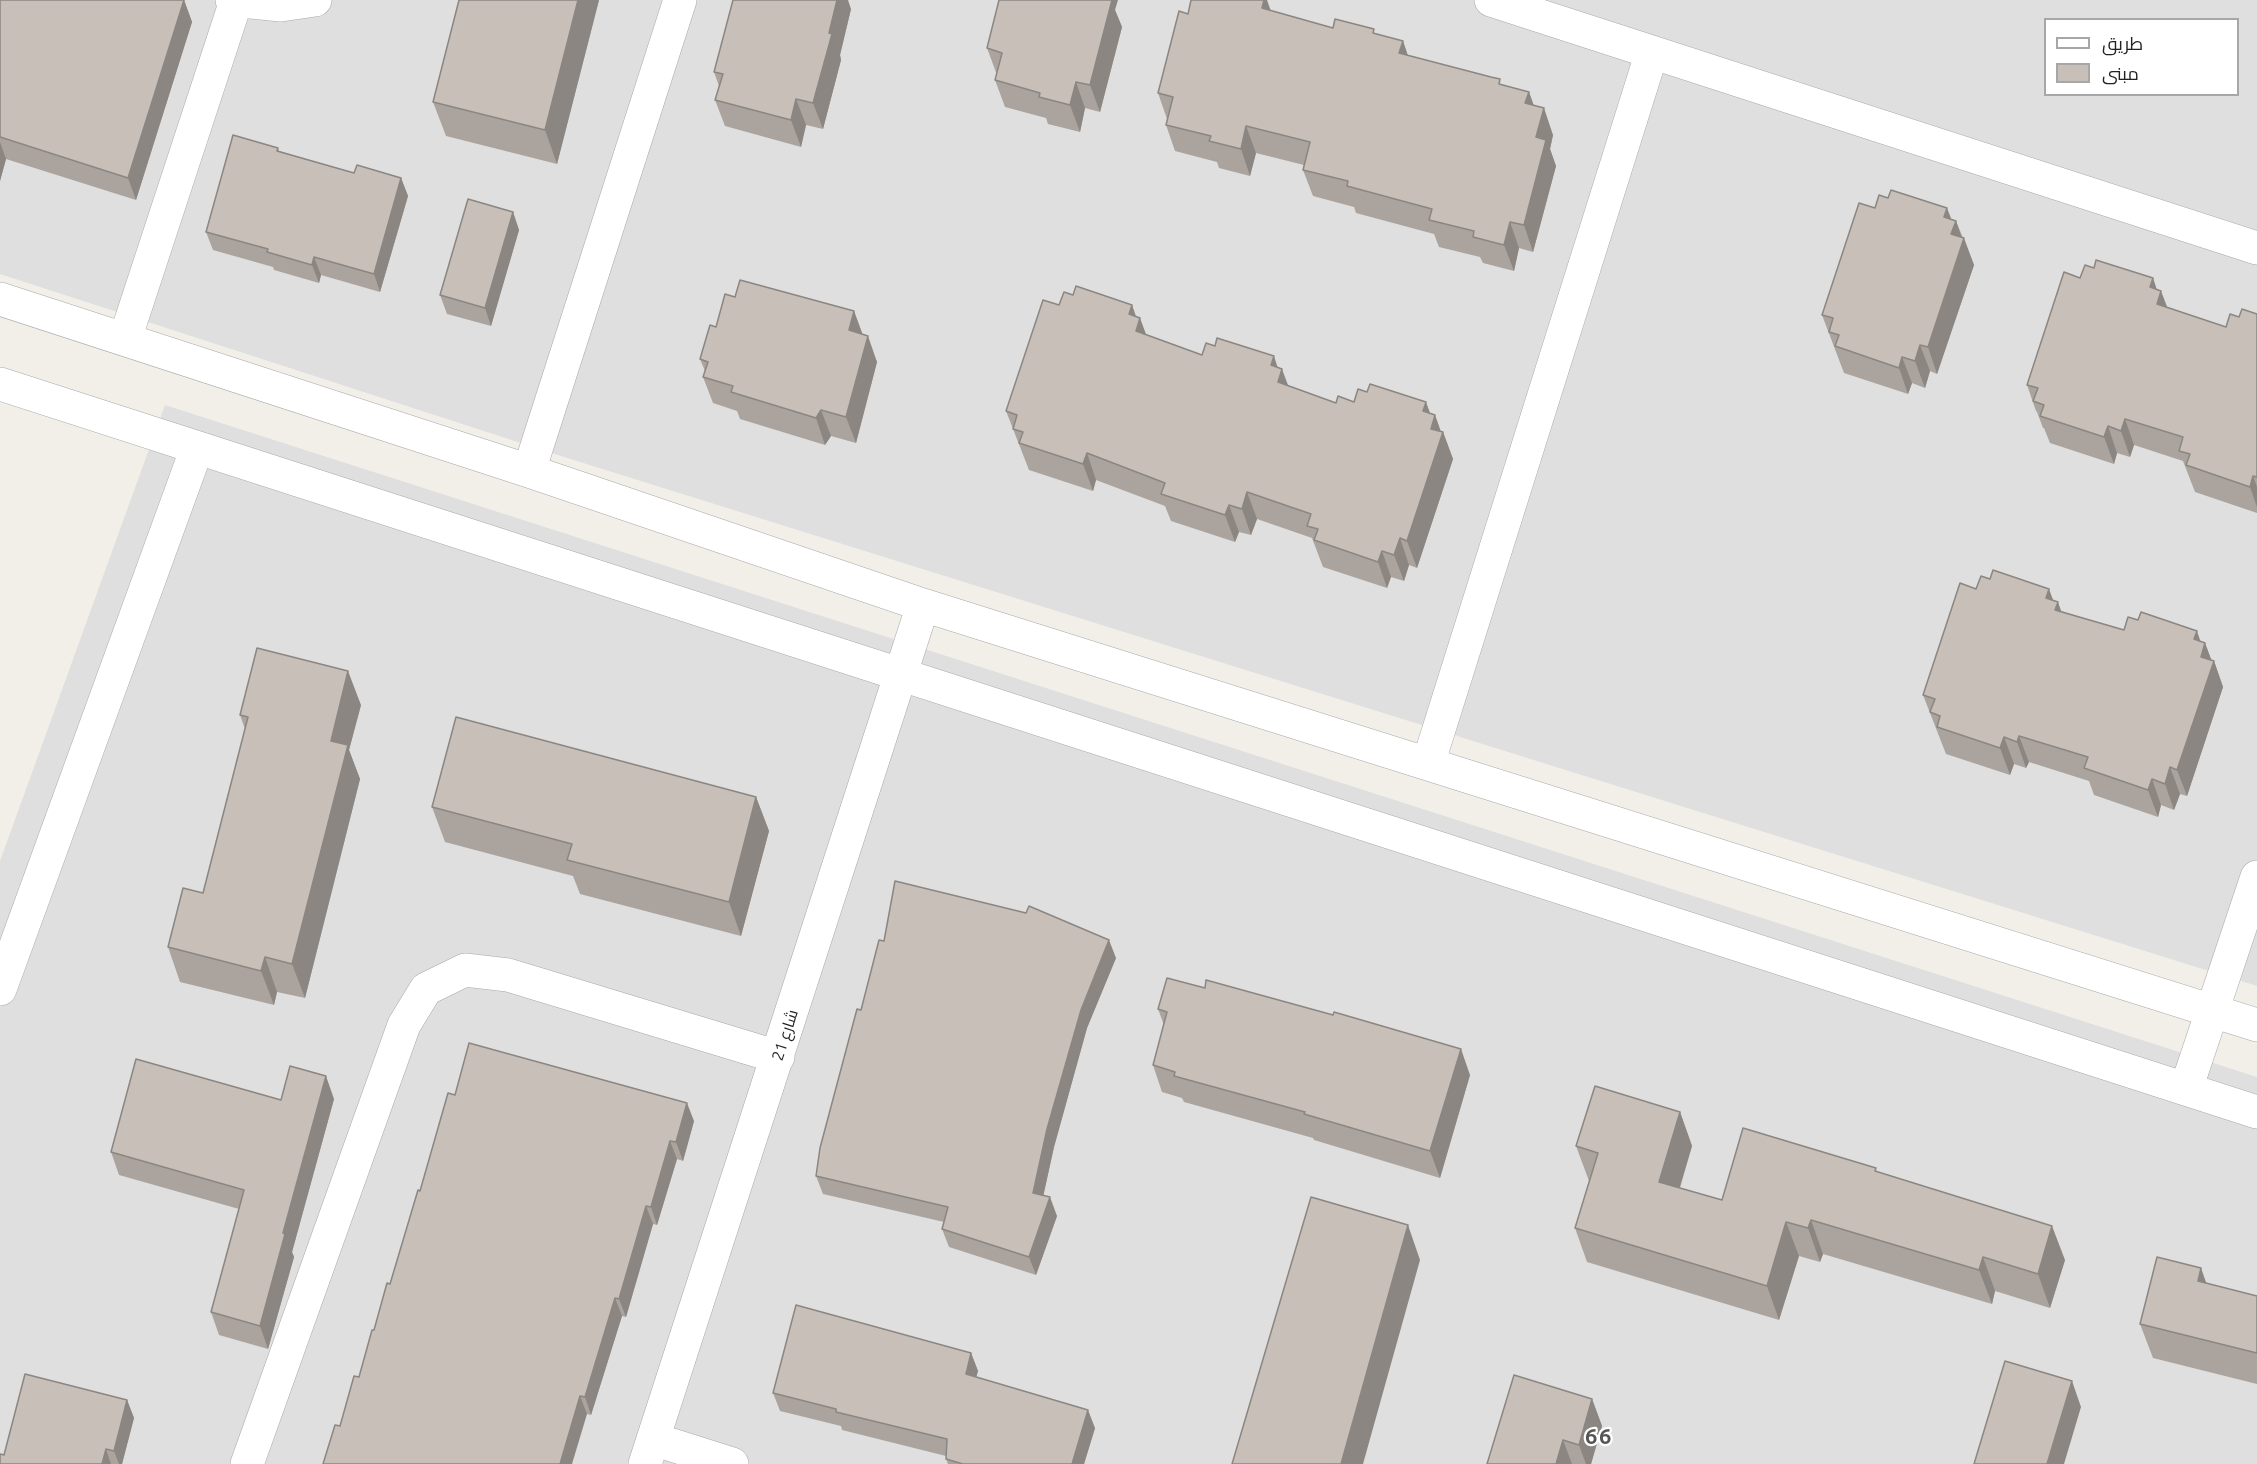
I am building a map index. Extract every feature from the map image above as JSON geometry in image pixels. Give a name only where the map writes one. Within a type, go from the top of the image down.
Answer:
[{"type":"street","points":[[125,339],[234,1],[281,5],[315,0]]},
{"type":"street","points":[[529,471],[680,0]]},
{"type":"street","points":[[1491,0],[2257,248]]},
{"type":"street","points":[[1428,764],[1652,52]]},
{"type":"street","points":[[0,299],[529,471],[923,605],[2257,1025]]},
{"type":"street","points":[[0,384],[2257,1112]]},
{"type":"street","points":[[0,989],[196,448]]},
{"type":"street","name":"شارع 21","points":[[649,1452],[923,605]]},
{"type":"street","points":[[2186,1089],[2257,877]]},
{"type":"street","points":[[247,1464],[404,1025],[426,989],[465,970],[508,975],[778,1057]]},
{"type":"street","points":[[649,1452],[732,1464]]},
{"type":"shaded area","points":[[0,0],[2257,0],[2257,986],[564,457],[0,274]]},
{"type":"shaded area","points":[[165,405],[2257,1077],[2257,1464],[0,1464],[0,861]]},
{"type":"building","points":[[0,0],[184,0],[128,178],[0,137]]},
{"type":"building","points":[[459,0],[578,0],[545,130],[433,102]]},
{"type":"building","points":[[733,0],[837,0],[829,33],[832,34],[813,103],[796,99],[791,120],[715,100],[723,74],[714,72]]},
{"type":"building","points":[[999,0],[1112,0],[1090,85],[1076,82],[1070,105],[1039,97],[1040,93],[995,80],[1002,53],[987,48]]},
{"type":"building","points":[[1191,0],[1264,0],[1262,8],[1333,28],[1335,19],[1374,29],[1373,33],[1403,41],[1399,53],[1500,79],[1499,84],[1529,92],[1525,103],[1544,108],[1536,137],[1546,140],[1524,225],[1510,222],[1504,245],[1473,237],[1474,231],[1429,220],[1432,209],[1347,186],[1348,181],[1303,170],[1310,142],[1246,126],[1241,149],[1209,141],[1211,136],[1166,125],[1173,97],[1158,93],[1179,11],[1188,14]]},
{"type":"building","points":[[233,135],[278,148],[277,151],[354,173],[357,165],[401,178],[374,274],[314,257],[312,265],[267,252],[268,249],[206,232]]},
{"type":"building","points":[[1891,190],[1947,208],[1944,217],[1956,221],[1951,234],[1964,238],[1928,347],[1920,345],[1915,361],[1902,357],[1899,368],[1835,346],[1839,335],[1829,332],[1833,318],[1822,315],[1859,203],[1875,208],[1879,195],[1888,198]]},
{"type":"building","points":[[468,199],[513,212],[485,308],[440,295]]},
{"type":"building","points":[[2096,260],[2153,278],[2150,287],[2161,291],[2157,304],[2226,327],[2230,314],[2239,317],[2242,309],[2257,314],[2257,477],[2253,476],[2250,487],[2186,465],[2190,454],[2179,451],[2183,437],[2125,419],[2121,431],[2108,426],[2104,437],[2040,416],[2044,405],[2033,401],[2038,388],[2027,385],[2064,272],[2080,278],[2085,265],[2094,268]]},
{"type":"building","points":[[740,280],[854,311],[849,330],[868,336],[846,417],[821,410],[816,418],[731,392],[733,386],[703,377],[708,362],[700,359],[710,325],[716,327],[725,294],[735,297]]},
{"type":"building","points":[[1076,286],[1132,305],[1129,314],[1140,318],[1136,331],[1202,355],[1206,343],[1215,346],[1217,338],[1274,356],[1271,365],[1282,369],[1278,382],[1336,403],[1338,396],[1354,402],[1358,389],[1367,392],[1370,384],[1426,402],[1423,411],[1435,415],[1431,429],[1443,432],[1407,541],[1400,538],[1394,555],[1382,551],[1378,562],[1314,540],[1318,529],[1307,526],[1311,514],[1247,492],[1242,509],[1229,505],[1225,515],[1161,494],[1165,483],[1087,453],[1083,464],[1019,443],[1023,432],[1013,429],[1017,415],[1006,411],[1043,300],[1059,305],[1064,292],[1073,295]]},
{"type":"building","points":[[1993,570],[2049,589],[2046,598],[2058,602],[2055,610],[2124,630],[2128,617],[2138,620],[2141,612],[2197,631],[2194,639],[2205,643],[2201,657],[2214,661],[2177,770],[2170,767],[2165,784],[2152,779],[2148,790],[2084,768],[2088,757],[2019,736],[2017,742],[2004,737],[2000,748],[1937,727],[1940,716],[1930,712],[1935,699],[1923,695],[1960,583],[1976,589],[1981,576],[1990,579]]},
{"type":"building","points":[[257,648],[348,671],[331,741],[348,745],[292,964],[265,957],[261,971],[168,947],[183,888],[203,893],[248,717],[240,715]]},
{"type":"building","points":[[456,717],[756,797],[729,902],[567,860],[572,844],[432,807]]},
{"type":"building","points":[[895,881],[1026,913],[1029,906],[1109,940],[1081,1010],[1047,1129],[1033,1193],[1050,1197],[1029,1257],[942,1229],[948,1207],[816,1176],[820,1148],[857,1009],[861,1010],[879,940],[884,941]]},
{"type":"building","points":[[1167,978],[1205,988],[1206,980],[1333,1015],[1334,1012],[1461,1049],[1430,1151],[1304,1114],[1305,1112],[1174,1076],[1175,1072],[1153,1065],[1167,1012],[1158,1009]]},
{"type":"building","points":[[469,1043],[687,1103],[676,1142],[670,1141],[651,1207],[646,1206],[619,1299],[615,1298],[585,1397],[580,1396],[560,1464],[323,1464],[335,1425],[340,1426],[354,1376],[359,1377],[387,1283],[390,1284],[418,1190],[420,1191],[448,1093],[455,1095]]},
{"type":"building","points":[[136,1059],[281,1100],[290,1066],[326,1076],[260,1326],[211,1312],[244,1190],[111,1152]]},
{"type":"building","points":[[1595,1086],[1680,1112],[1659,1182],[1722,1200],[1743,1128],[1876,1168],[1875,1171],[2052,1226],[2038,1274],[1983,1257],[1979,1270],[1811,1220],[1808,1228],[1786,1222],[1767,1286],[1575,1228],[1598,1153],[1576,1146]]},
{"type":"building","points":[[1311,1197],[1408,1225],[1341,1464],[1232,1464]]},
{"type":"building","points":[[2157,1257],[2201,1268],[2198,1281],[2257,1296],[2257,1353],[2140,1324]]},
{"type":"building","points":[[796,1305],[971,1353],[966,1374],[1088,1410],[1072,1464],[963,1464],[946,1459],[947,1439],[836,1412],[836,1409],[773,1393]]},
{"type":"building","points":[[2005,1361],[2072,1381],[2047,1464],[1974,1464]]},
{"type":"building","points":[[25,1374],[127,1400],[114,1451],[106,1449],[102,1464],[0,1464],[0,1454],[4,1455]]},
{"type":"building","points":[[1514,1375],[1592,1399],[1579,1445],[1563,1440],[1556,1464],[1487,1464]]},
{"type":"district","name":"66","points":[[1599,1437]]}]
